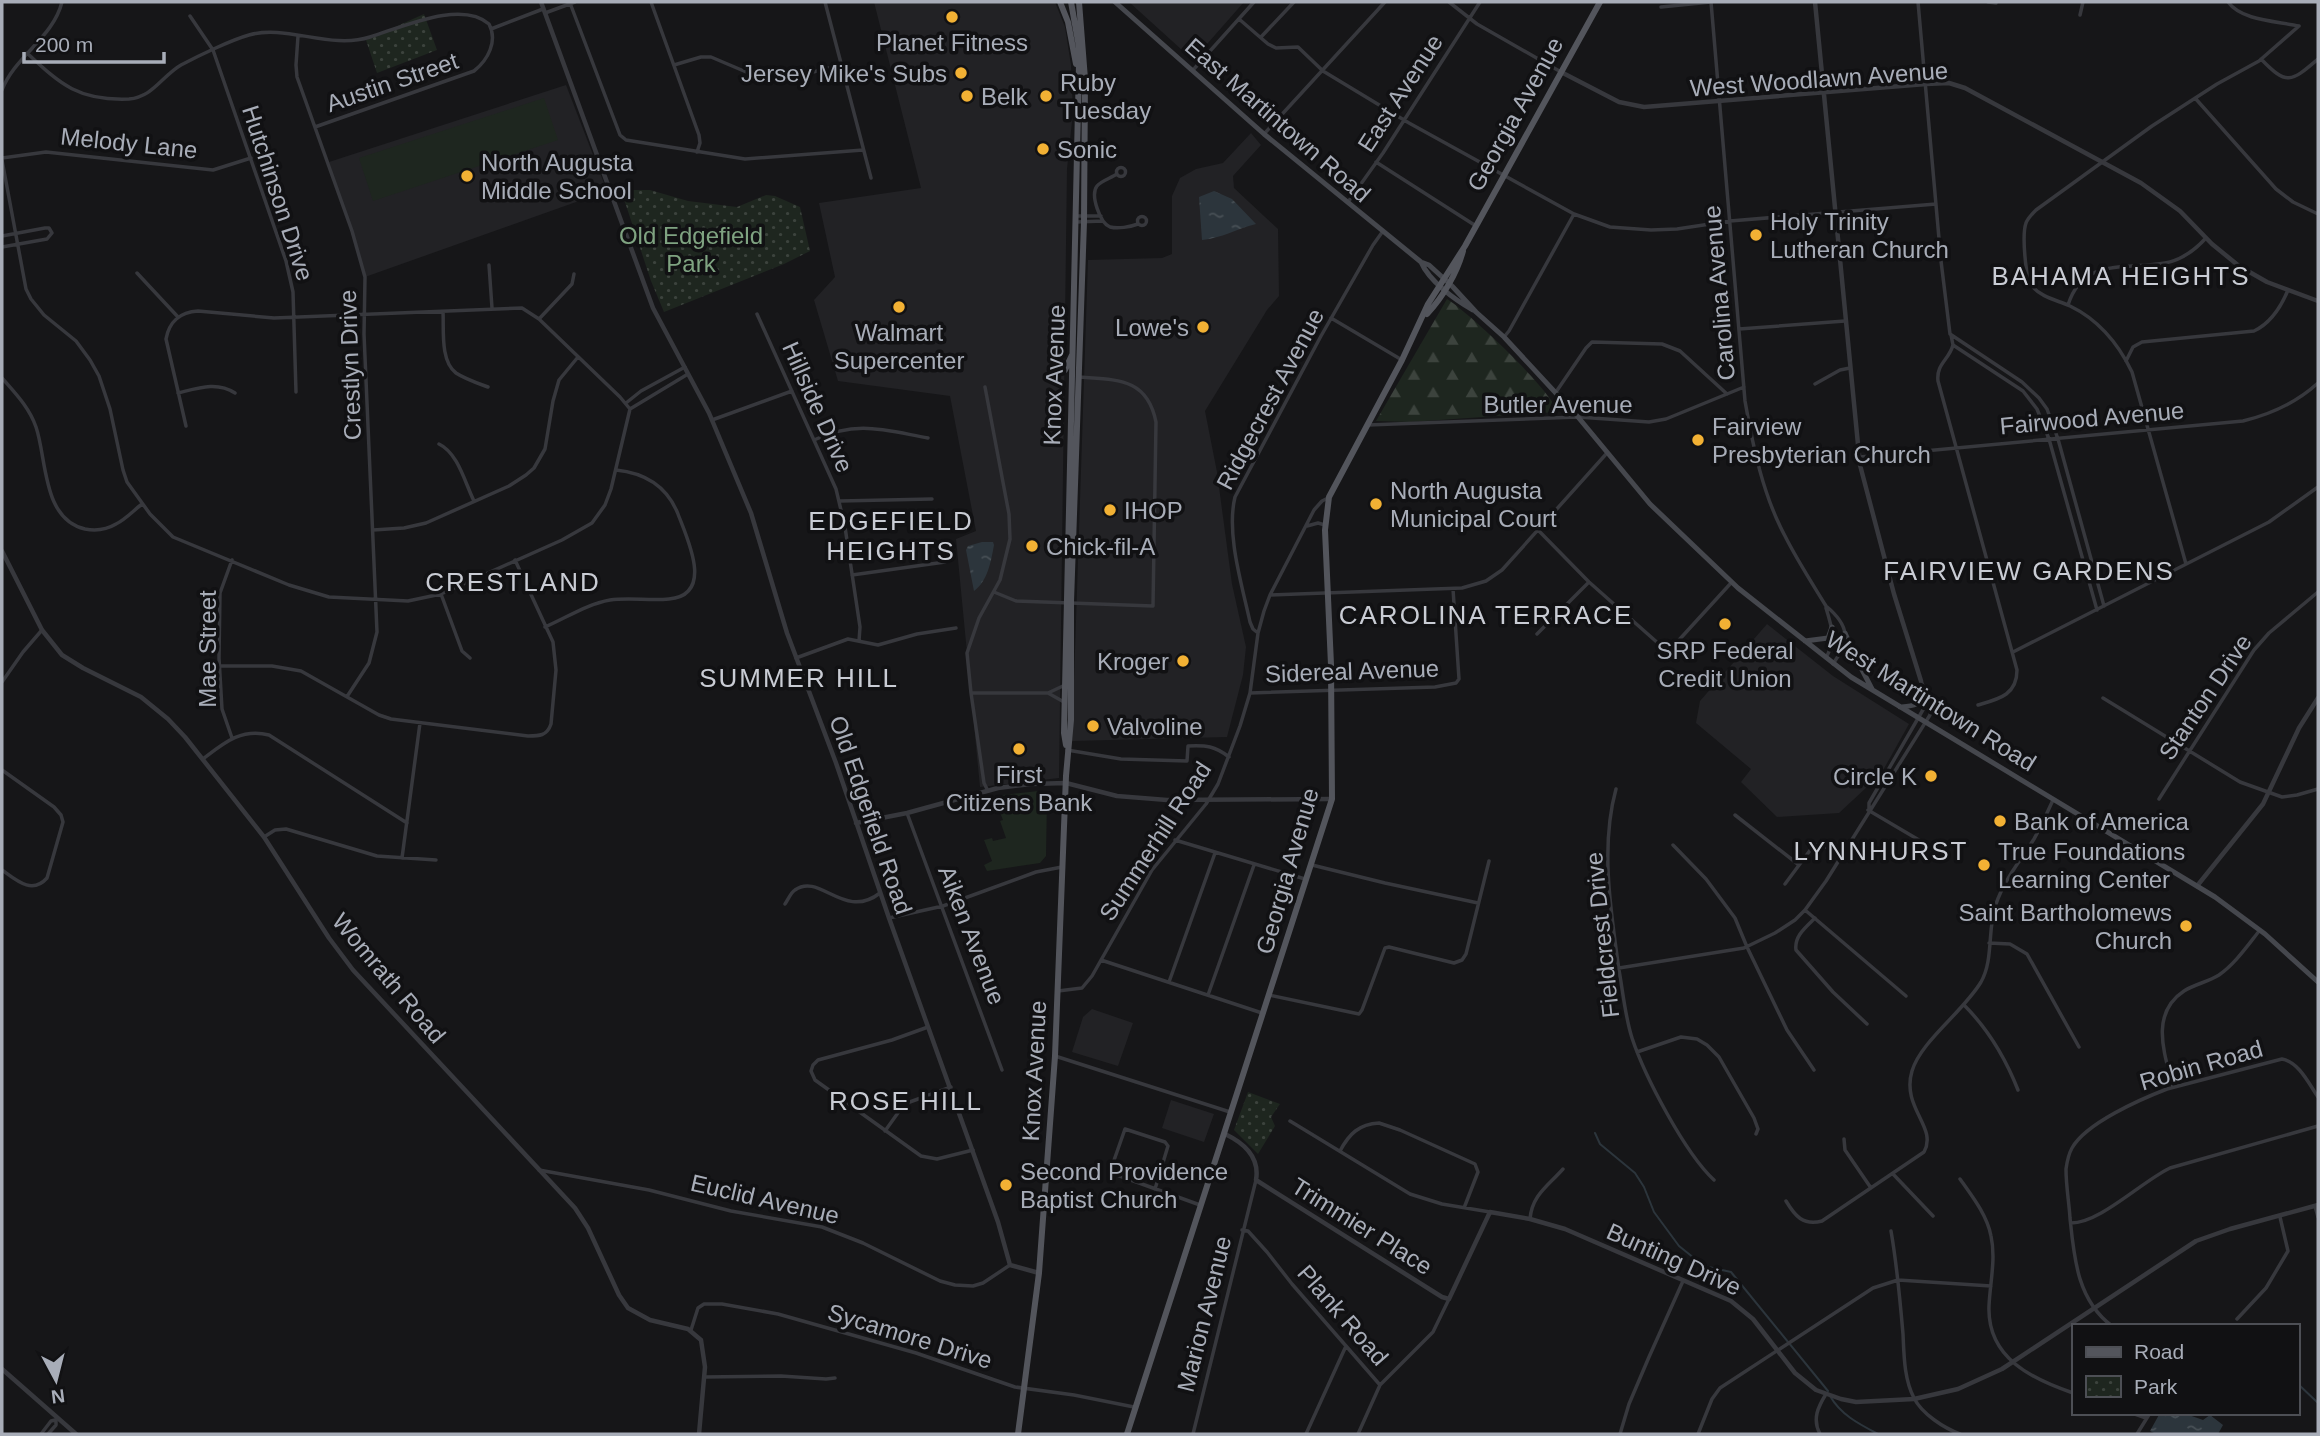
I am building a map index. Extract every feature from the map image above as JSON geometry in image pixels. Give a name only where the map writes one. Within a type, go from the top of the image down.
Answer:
[{"type":"main road","points":[[1060,2],[1068,22],[1078,73]]},
{"type":"main road","name":"Knox Avenue","points":[[1071,2],[1079,47],[1080,219],[1074,350],[1076,377]]},
{"type":"main road","name":"East Martintown Road","points":[[1115,2],[1264,135],[1421,262],[1429,265],[1444,284]]},
{"type":"main road","name":"Georgia Avenue","points":[[1128,1434],[1332,799],[1325,524],[1329,497],[1423,318],[1600,2]]},
{"type":"main road","name":"Knox Avenue","points":[[1067,750],[1064,733],[1065,685],[1084,79],[1080,3]]},
{"type":"main road","name":"West Martintown Road","points":[[1444,284],[1463,305],[1476,312],[1504,337],[1556,392],[1662,516],[1731,583],[1833,664],[1874,691],[2197,886],[2260,930],[2318,982]]},
{"type":"main road","points":[[1048,379],[1065,370],[1074,350]]},
{"type":"main road","name":"Knox Avenue","points":[[1018,1434],[1039,1273],[1055,1056],[1067,750],[1071,720],[1068,602]]},
{"type":"main road","points":[[1804,641],[1828,638],[1832,627]]},
{"type":"main road","points":[[1845,632],[1874,691]]},
{"type":"main road","points":[[1900,707],[1918,704],[1922,701],[1923,692]]},
{"type":"street","points":[[2,90],[11,72],[57,18],[62,2]]},
{"type":"street","name":"Old Edgefield Road","points":[[541,2],[653,306],[712,420],[751,513],[796,658],[836,762],[880,893],[951,1087],[998,1222],[1010,1265]]},
{"type":"street","points":[[650,2],[699,135],[696,152]]},
{"type":"street","points":[[825,2],[871,178]]},
{"type":"street","points":[[1193,71],[1254,2]]},
{"type":"street","points":[[1261,37],[1294,2]]},
{"type":"street","points":[[1264,135],[1385,2]]},
{"type":"street","points":[[1449,2],[1468,19],[1561,72]]},
{"type":"street","name":"East Avenue","points":[[1348,202],[1480,2]]},
{"type":"street","points":[[1661,6],[1711,2]]},
{"type":"street","name":"Carolina Avenue","points":[[1711,2],[1750,430],[1770,501],[1784,534],[1826,606],[1833,642],[1826,658]]},
{"type":"street","points":[[1619,968],[1747,947],[1785,927],[1805,910],[1930,715],[1930,703],[1891,581],[1858,457],[1815,2]]},
{"type":"street","points":[[1918,2],[1936,204],[1953,345],[1940,365],[1937,377],[2018,670],[2013,688],[2000,698],[1978,705]]},
{"type":"street","points":[[1989,2],[1996,4]]},
{"type":"street","points":[[2080,15],[2083,2]]},
{"type":"street","points":[[2186,565],[2132,372],[2102,328],[2068,305],[2046,297],[2029,283],[2026,272],[2025,228],[2036,210],[2152,126],[2261,60],[2299,26],[2246,15],[2228,2]]},
{"type":"street","points":[[478,11],[491,29],[573,3],[620,135],[632,143],[745,159],[863,150]]},
{"type":"street","points":[[27,53],[55,80],[86,96],[132,99],[147,94],[182,65],[256,33],[268,32],[334,41],[362,39],[426,12]]},
{"type":"street","name":"Hutchinson Drive","points":[[190,16],[213,50],[289,271],[296,392]]},
{"type":"street","points":[[1239,19],[1276,48],[1298,47],[1323,71],[1404,120],[1574,214],[1610,227],[1677,229],[1730,221],[1936,204]]},
{"type":"street","name":"Austin Street","points":[[315,127],[474,71],[489,53],[491,29]]},
{"type":"street","name":"Crestlyn Drive","points":[[298,36],[296,71],[352,231],[365,277],[364,315],[377,632],[366,669],[348,695]]},
{"type":"street","points":[[674,65],[701,57],[711,57],[758,77],[777,81],[841,65]]},
{"type":"street","points":[[2261,60],[2275,74],[2288,78],[2300,75],[2318,59]]},
{"type":"street","name":"West Woodlawn Avenue","points":[[1561,72],[1632,106],[1644,107],[1948,83],[1965,88],[2163,197],[2230,260],[2248,272],[2318,301]]},
{"type":"street","points":[[2195,98],[2276,189],[2293,202],[2318,214]]},
{"type":"street","name":"Melody Lane","points":[[2,159],[46,152],[213,170],[251,159]]},
{"type":"street","points":[[2,159],[26,289],[44,315],[76,341],[94,368],[110,409],[125,476],[142,504],[173,537],[321,595],[408,601],[441,594],[562,540],[592,523],[608,497],[631,409],[689,373]]},
{"type":"street","points":[[1376,162],[1476,226]]},
{"type":"street","points":[[1117,174],[1096,188],[1094,196],[1102,218],[1111,227],[1138,224]]},
{"type":"street","points":[[1504,337],[1574,214]]},
{"type":"street","points":[[1080,219],[1102,218]]},
{"type":"street","points":[[2,236],[45,228],[51,231],[47,239],[2,247]]},
{"type":"street","name":"Ridgecrest Avenue","points":[[1258,633],[1250,622],[1239,573],[1233,517],[1235,497],[1331,318],[1383,231]]},
{"type":"street","points":[[2068,305],[2077,285],[2089,274],[2109,268],[2172,261],[2191,252],[2206,238]]},
{"type":"street","points":[[489,265],[492,309]]},
{"type":"street","points":[[137,273],[178,317]]},
{"type":"street","points":[[539,319],[572,284],[574,274]]},
{"type":"street","points":[[2126,361],[2133,346],[2141,342],[2254,331],[2268,322],[2278,310],[2288,290]]},
{"type":"street","points":[[186,426],[166,340],[167,332],[178,317],[198,311],[257,318],[293,318],[522,309],[539,319],[631,409]]},
{"type":"street","points":[[443,312],[449,365],[457,374],[488,387]]},
{"type":"street","name":"Hillside Drive","points":[[757,314],[839,501],[860,627],[859,640]]},
{"type":"street","points":[[1331,318],[1402,360]]},
{"type":"street","points":[[1739,330],[1846,321]]},
{"type":"street","points":[[1950,334],[2034,392],[2047,409],[2058,439],[2104,606]]},
{"type":"street","points":[[1556,392],[1586,348],[1597,342],[1671,346],[1727,394]]},
{"type":"street","points":[[1953,345],[2026,393],[2041,416],[2098,610]]},
{"type":"street","points":[[373,530],[417,525],[521,479],[534,468],[545,449],[557,384],[578,357]]},
{"type":"street","points":[[626,403],[641,391],[685,367]]},
{"type":"street","points":[[1815,384],[1840,370],[1850,368]]},
{"type":"street","points":[[994,592],[1016,601],[1153,606],[1156,422],[1153,409],[1146,395],[1134,385],[1076,377]]},
{"type":"street","points":[[2,378],[26,406],[34,421],[53,500],[67,520],[85,529],[101,530],[119,523],[142,504]]},
{"type":"street","name":"Fairwood Avenue","points":[[1858,457],[2253,419],[2291,403],[2318,383]]},
{"type":"street","points":[[178,393],[209,385],[235,393]]},
{"type":"street","points":[[985,387],[1010,521],[1007,555],[994,592],[979,618],[967,653],[984,783],[988,791]]},
{"type":"street","name":"Butler Avenue","points":[[1366,426],[1578,417],[1634,422],[1657,421],[1744,387]]},
{"type":"street","points":[[712,420],[792,391]]},
{"type":"street","points":[[814,440],[836,430],[860,427],[928,438]]},
{"type":"street","points":[[439,444],[446,447],[452,455],[474,502]]},
{"type":"street","points":[[1270,595],[1453,588],[1477,584],[1497,575],[1607,453]]},
{"type":"street","points":[[545,627],[606,601],[675,598],[686,592],[693,582],[696,573],[695,560],[670,497],[652,480],[615,470]]},
{"type":"street","points":[[2013,652],[2269,522],[2294,507],[2318,487]]},
{"type":"street","name":"Summerhill Road","points":[[1058,991],[1082,988],[1092,976],[1145,880],[1208,801],[1222,775],[1250,693],[1258,633],[1270,595],[1306,527],[1322,501],[1329,497]]},
{"type":"street","points":[[839,501],[932,499]]},
{"type":"street","points":[[1306,527],[1325,524]]},
{"type":"street","points":[[1538,530],[1589,582],[1668,652],[1731,583]]},
{"type":"street","name":"Womrath Road","points":[[2,551],[42,630],[68,659],[127,689],[168,719],[264,837],[329,938],[353,970],[575,1208],[589,1228],[624,1304],[636,1314],[650,1320],[691,1330]]},
{"type":"street","name":"Mae Street","points":[[232,560],[219,593],[222,709],[232,738]]},
{"type":"street","points":[[220,666],[286,667],[307,674],[385,717],[528,736],[544,734],[551,724],[556,670],[554,649],[515,560]]},
{"type":"street","points":[[852,575],[945,562]]},
{"type":"street","points":[[1537,634],[1589,582]]},
{"type":"street","name":"Sidereal Avenue","points":[[1250,693],[1434,687],[1456,683],[1459,679],[1453,588]]},
{"type":"street","name":"Stanton Drive","points":[[2159,799],[2254,650],[2269,633],[2318,592]]},
{"type":"street","points":[[441,594],[462,651],[470,659]]},
{"type":"street","name":"Carolina Avenue","points":[[1826,606],[1833,612],[1845,632]]},
{"type":"street","points":[[796,658],[848,639],[878,645],[917,634],[956,628]]},
{"type":"street","points":[[2,682],[42,630]]},
{"type":"street","points":[[1833,664],[1846,645],[1845,632]]},
{"type":"street","points":[[1868,810],[1869,803],[1919,718],[1925,702],[1921,681]]},
{"type":"street","points":[[1048,693],[1065,685]]},
{"type":"street","points":[[971,693],[1048,693],[1065,702]]},
{"type":"street","points":[[2103,698],[2240,782],[2268,793],[2289,797],[2318,789]]},
{"type":"street","points":[[2197,886],[2258,812],[2299,728],[2318,698]]},
{"type":"street","points":[[402,859],[420,723]]},
{"type":"street","points":[[203,759],[232,738],[248,733],[274,737],[407,824]]},
{"type":"street","points":[[1067,750],[1121,759],[1187,761],[1188,746],[1204,745],[1216,747],[1228,757]]},
{"type":"street","points":[[2,770],[54,807],[63,822],[47,878],[43,883],[26,886],[2,870]]},
{"type":"street","points":[[856,823],[907,813],[988,791],[1031,784],[1066,783],[1117,796],[1208,801],[1332,799]]},
{"type":"street","name":"Fieldcrest Drive","points":[[1616,789],[1609,813],[1608,849],[1610,891],[1626,1011],[1637,1052],[1695,1160],[1714,1180]]},
{"type":"street","points":[[1786,1201],[1799,1219],[1815,1223],[1893,1174],[1926,1149],[1927,1130],[1911,1101],[1909,1085],[1913,1068],[1921,1053],[1964,1005],[1983,978],[1993,914],[1999,894],[2039,831],[2054,798]]},
{"type":"street","points":[[1868,810],[1941,853]]},
{"type":"street","name":"Aiken Avenue","points":[[907,813],[1003,1070]]},
{"type":"street","points":[[1735,815],[1799,865]]},
{"type":"street","points":[[264,837],[278,829],[377,856],[436,860]]},
{"type":"street","points":[[1175,840],[1307,880]]},
{"type":"street","points":[[1785,884],[1810,849],[1818,844],[1842,855]]},
{"type":"street","points":[[1673,845],[1706,879],[1729,909],[1739,925],[1787,1030],[1814,1070]]},
{"type":"street","points":[[1170,982],[1215,853]]},
{"type":"street","points":[[1269,995],[1359,1014],[1385,948],[1454,963],[1462,960],[1478,912],[1489,861]]},
{"type":"street","points":[[1208,996],[1254,865]]},
{"type":"street","points":[[1312,865],[1478,903]]},
{"type":"street","points":[[889,918],[943,906],[1036,872],[1062,867]]},
{"type":"street","points":[[785,904],[794,890],[803,887],[823,889],[852,903],[864,901],[880,893]]},
{"type":"street","points":[[1805,910],[1906,996]]},
{"type":"street","points":[[1815,918],[1798,937],[1796,950],[1833,992],[1867,1024]]},
{"type":"street","points":[[2173,1088],[2162,1041],[2162,1026],[2168,1009],[2177,996],[2223,972],[2260,930]]},
{"type":"street","points":[[1989,943],[2010,944],[2027,954],[2079,1047]]},
{"type":"street","points":[[1101,960],[1264,1014]]},
{"type":"street","points":[[1964,1005],[1995,1041],[2018,1090]]},
{"type":"street","points":[[928,1027],[892,1040],[818,1060],[811,1071],[815,1080],[917,1154],[937,1159],[973,1150]]},
{"type":"street","points":[[1637,1052],[1681,1037],[1707,1045],[1719,1057],[1754,1118],[1756,1134]]},
{"type":"street","points":[[1055,1056],[1232,1112]]},
{"type":"street","name":"Robin Road","points":[[2110,1324],[2084,1292],[2076,1271],[2066,1170],[2074,1145],[2088,1132],[2130,1104],[2173,1088],[2268,1062],[2285,1060],[2296,1066],[2318,1097]]},
{"type":"street","points":[[885,1131],[907,1103],[951,1087]]},
{"type":"street","name":"Bunting Drive","points":[[1290,1121],[1410,1194],[1431,1201],[1530,1219],[1565,1229],[1722,1297],[1743,1309],[1800,1378],[1810,1386],[1826,1394],[1856,1402],[1914,1399],[1973,1384],[2013,1362],[2196,1241],[2317,1205]]},
{"type":"street","points":[[1340,1151],[1356,1129],[1379,1123],[1449,1152],[1478,1168],[1464,1208]]},
{"type":"street","points":[[2071,1223],[2088,1221],[2170,1168],[2318,1126]]},
{"type":"street","points":[[1155,1189],[1168,1146],[1165,1142],[1125,1129],[1112,1166],[1113,1172],[1117,1175],[1155,1189],[1202,1206]]},
{"type":"street","points":[[1225,1134],[1234,1138],[1253,1156],[1257,1167],[1256,1180]]},
{"type":"street","points":[[1844,1139],[1845,1150],[1871,1188]]},
{"type":"street","points":[[1530,1219],[1535,1198],[1563,1169]]},
{"type":"street","name":"Euclid Avenue","points":[[539,1170],[649,1190],[731,1211],[822,1227],[863,1243],[940,1281],[955,1285],[984,1283],[1010,1265]]},
{"type":"street","points":[[1893,1174],[1933,1216]]},
{"type":"street","points":[[1959,1179],[1982,1213],[1991,1234],[1993,1247],[1989,1308],[2000,1346],[2013,1362],[2033,1378],[2072,1393]]},
{"type":"street","name":"Marion Avenue","points":[[1193,1434],[1256,1180]]},
{"type":"street","name":"Trimmier Place","points":[[1256,1180],[1439,1295],[1450,1299]]},
{"type":"street","points":[[2317,1205],[2318,1217]]},
{"type":"street","points":[[1380,1385],[1433,1332],[1490,1212]]},
{"type":"street","points":[[2237,1319],[2266,1288],[2288,1251],[2280,1217]]},
{"type":"street","name":"Plank Road","points":[[1242,1230],[1248,1231],[1261,1244],[1380,1385],[1358,1434]]},
{"type":"street","points":[[1891,1231],[1905,1361],[1914,1399],[1941,1425],[1961,1434]]},
{"type":"street","points":[[1010,1265],[1039,1273]]},
{"type":"street","points":[[1698,1434],[1717,1391],[1873,1288],[1898,1280],[1991,1286]]},
{"type":"street","points":[[1620,1434],[1629,1404],[1684,1281]]},
{"type":"street","name":"Sycamore Drive","points":[[691,1330],[698,1308],[704,1304],[723,1304],[778,1314],[916,1353],[1025,1388],[1136,1408]]},
{"type":"street","points":[[691,1330],[703,1346],[704,1377],[699,1434]]},
{"type":"street","points":[[1306,1434],[1346,1346]]},
{"type":"street","points":[[2,1369],[76,1434]]},
{"type":"street","points":[[704,1377],[835,1378]]},
{"type":"street","points":[[1820,1434],[1816,1415],[1826,1394]]},
{"type":"street","points":[[2138,1415],[2147,1418]]},
{"type":"street","points":[[2137,1434],[2149,1415]]},
{"type":"street","points":[[41,1434],[51,1421],[56,1419]]},
{"type":"street","points":[[48,1434],[56,1425],[56,1419]]},
{"type":"shaded area","points":[[874,2],[1055,2],[1065,27],[1071,65],[1073,112],[1067,169],[1059,778],[980,787],[956,539],[976,531],[950,396],[838,381],[814,300],[835,277],[819,203],[921,188]]},
{"type":"shaded area","points":[[1129,2],[1244,2],[1193,60]]},
{"type":"shaded area","name":"North Augusta Middle School","points":[[566,85],[607,191],[365,277],[329,162]]},
{"type":"shaded area","points":[[1251,133],[1261,145],[1233,176],[1234,188],[1278,229],[1279,296],[1267,310],[1205,411],[1217,472],[1232,584],[1246,647],[1243,675],[1227,737],[1072,741],[1088,260],[1162,258],[1172,254],[1172,196],[1180,178],[1196,169],[1223,163]]},
{"type":"shaded area","points":[[1767,624],[1833,676],[1909,724],[1881,774],[1839,813],[1777,817],[1741,782],[1751,769],[1696,723],[1700,701]]},
{"type":"shaded area","points":[[1092,1009],[1133,1023],[1118,1066],[1072,1052],[1083,1017]]},
{"type":"shaded area","points":[[1171,1100],[1214,1114],[1204,1142],[1162,1128]]},
{"type":"green space","points":[[424,14],[437,50],[377,73],[366,40]]},
{"type":"green space","points":[[544,98],[558,140],[373,201],[359,158]]},
{"type":"green space","name":"Old Edgefield Park","points":[[621,190],[650,190],[688,201],[737,207],[766,195],[775,196],[800,207],[810,251],[664,312]]},
{"type":"green space","points":[[1447,299],[1490,334],[1526,370],[1557,412],[1410,422],[1376,421]]},
{"type":"green space","points":[[1038,791],[1047,799],[1046,856],[1040,863],[987,871],[984,865],[992,861],[984,840],[1006,838],[1000,821],[1003,820],[993,796]]},
{"type":"green space","points":[[1248,1092],[1280,1104],[1271,1117],[1275,1126],[1258,1154],[1234,1130]]},
{"type":"water","points":[[1214,191],[1232,199],[1256,224],[1202,240],[1199,197]]},
{"type":"water","points":[[993,542],[994,545],[986,576],[974,591],[966,550],[968,546]]},
{"type":"water","points":[[2159,1415],[2189,1415],[2203,1420],[2210,1415],[2223,1425],[2218,1434],[2156,1434],[2150,1431]]},
{"type":"waterway","points":[[1595,1133],[1600,1144],[1635,1173],[1654,1212],[1679,1246],[1704,1266],[1731,1272],[1828,1391]]},
{"type":"waterway","points":[[2299,1385],[2318,1403]]},
{"type":"waterway","points":[[1830,1396],[1845,1414],[1878,1434]]},
{"type":"place","name":"Planet Fitness","points":[[952,17]]},
{"type":"place","name":"Jersey Mike's Subs","points":[[961,73]]},
{"type":"place","name":"Belk","points":[[967,96]]},
{"type":"place","name":"Ruby Tuesday","points":[[1046,96]]},
{"type":"place","name":"Sonic","points":[[1043,149]]},
{"type":"place","name":"North Augusta Middle School","points":[[467,176]]},
{"type":"place","name":"Holy Trinity Lutheran Church","points":[[1756,235]]},
{"type":"place","name":"Walmart Supercenter","points":[[899,307]]},
{"type":"place","name":"Lowe's","points":[[1203,327]]},
{"type":"place","name":"Fairview Presbyterian Church","points":[[1698,440]]},
{"type":"place","name":"North Augusta Municipal Court","points":[[1376,504]]},
{"type":"place","name":"IHOP","points":[[1110,510]]},
{"type":"place","name":"Chick-fil-A","points":[[1032,546]]},
{"type":"place","name":"SRP Federal Credit Union","points":[[1725,624]]},
{"type":"place","name":"Kroger","points":[[1183,661]]},
{"type":"place","name":"Valvoline","points":[[1093,726]]},
{"type":"place","name":"First Citizens Bank","points":[[1019,749]]},
{"type":"place","name":"Circle K","points":[[1931,776]]},
{"type":"place","name":"Bank of America","points":[[2000,821]]},
{"type":"place","name":"True Foundations Learning Center","points":[[1984,865]]},
{"type":"place","name":"Saint Bartholomews Church","points":[[2186,926]]},
{"type":"place","name":"Second Providence Baptist Church","points":[[1006,1185]]},
{"type":"district","name":"BAHAMA HEIGHTS","points":[[2121,276]]},
{"type":"district","name":"EDGEFIELD HEIGHTS","points":[[891,536]]},
{"type":"district","name":"FAIRVIEW GARDENS","points":[[2029,571]]},
{"type":"district","name":"CRESTLAND","points":[[513,582]]},
{"type":"district","name":"CAROLINA TERRACE","points":[[1486,615]]},
{"type":"district","name":"SUMMER HILL","points":[[799,678]]},
{"type":"district","name":"LYNNHURST","points":[[1881,851]]},
{"type":"district","name":"ROSE HILL","points":[[906,1101]]}]
